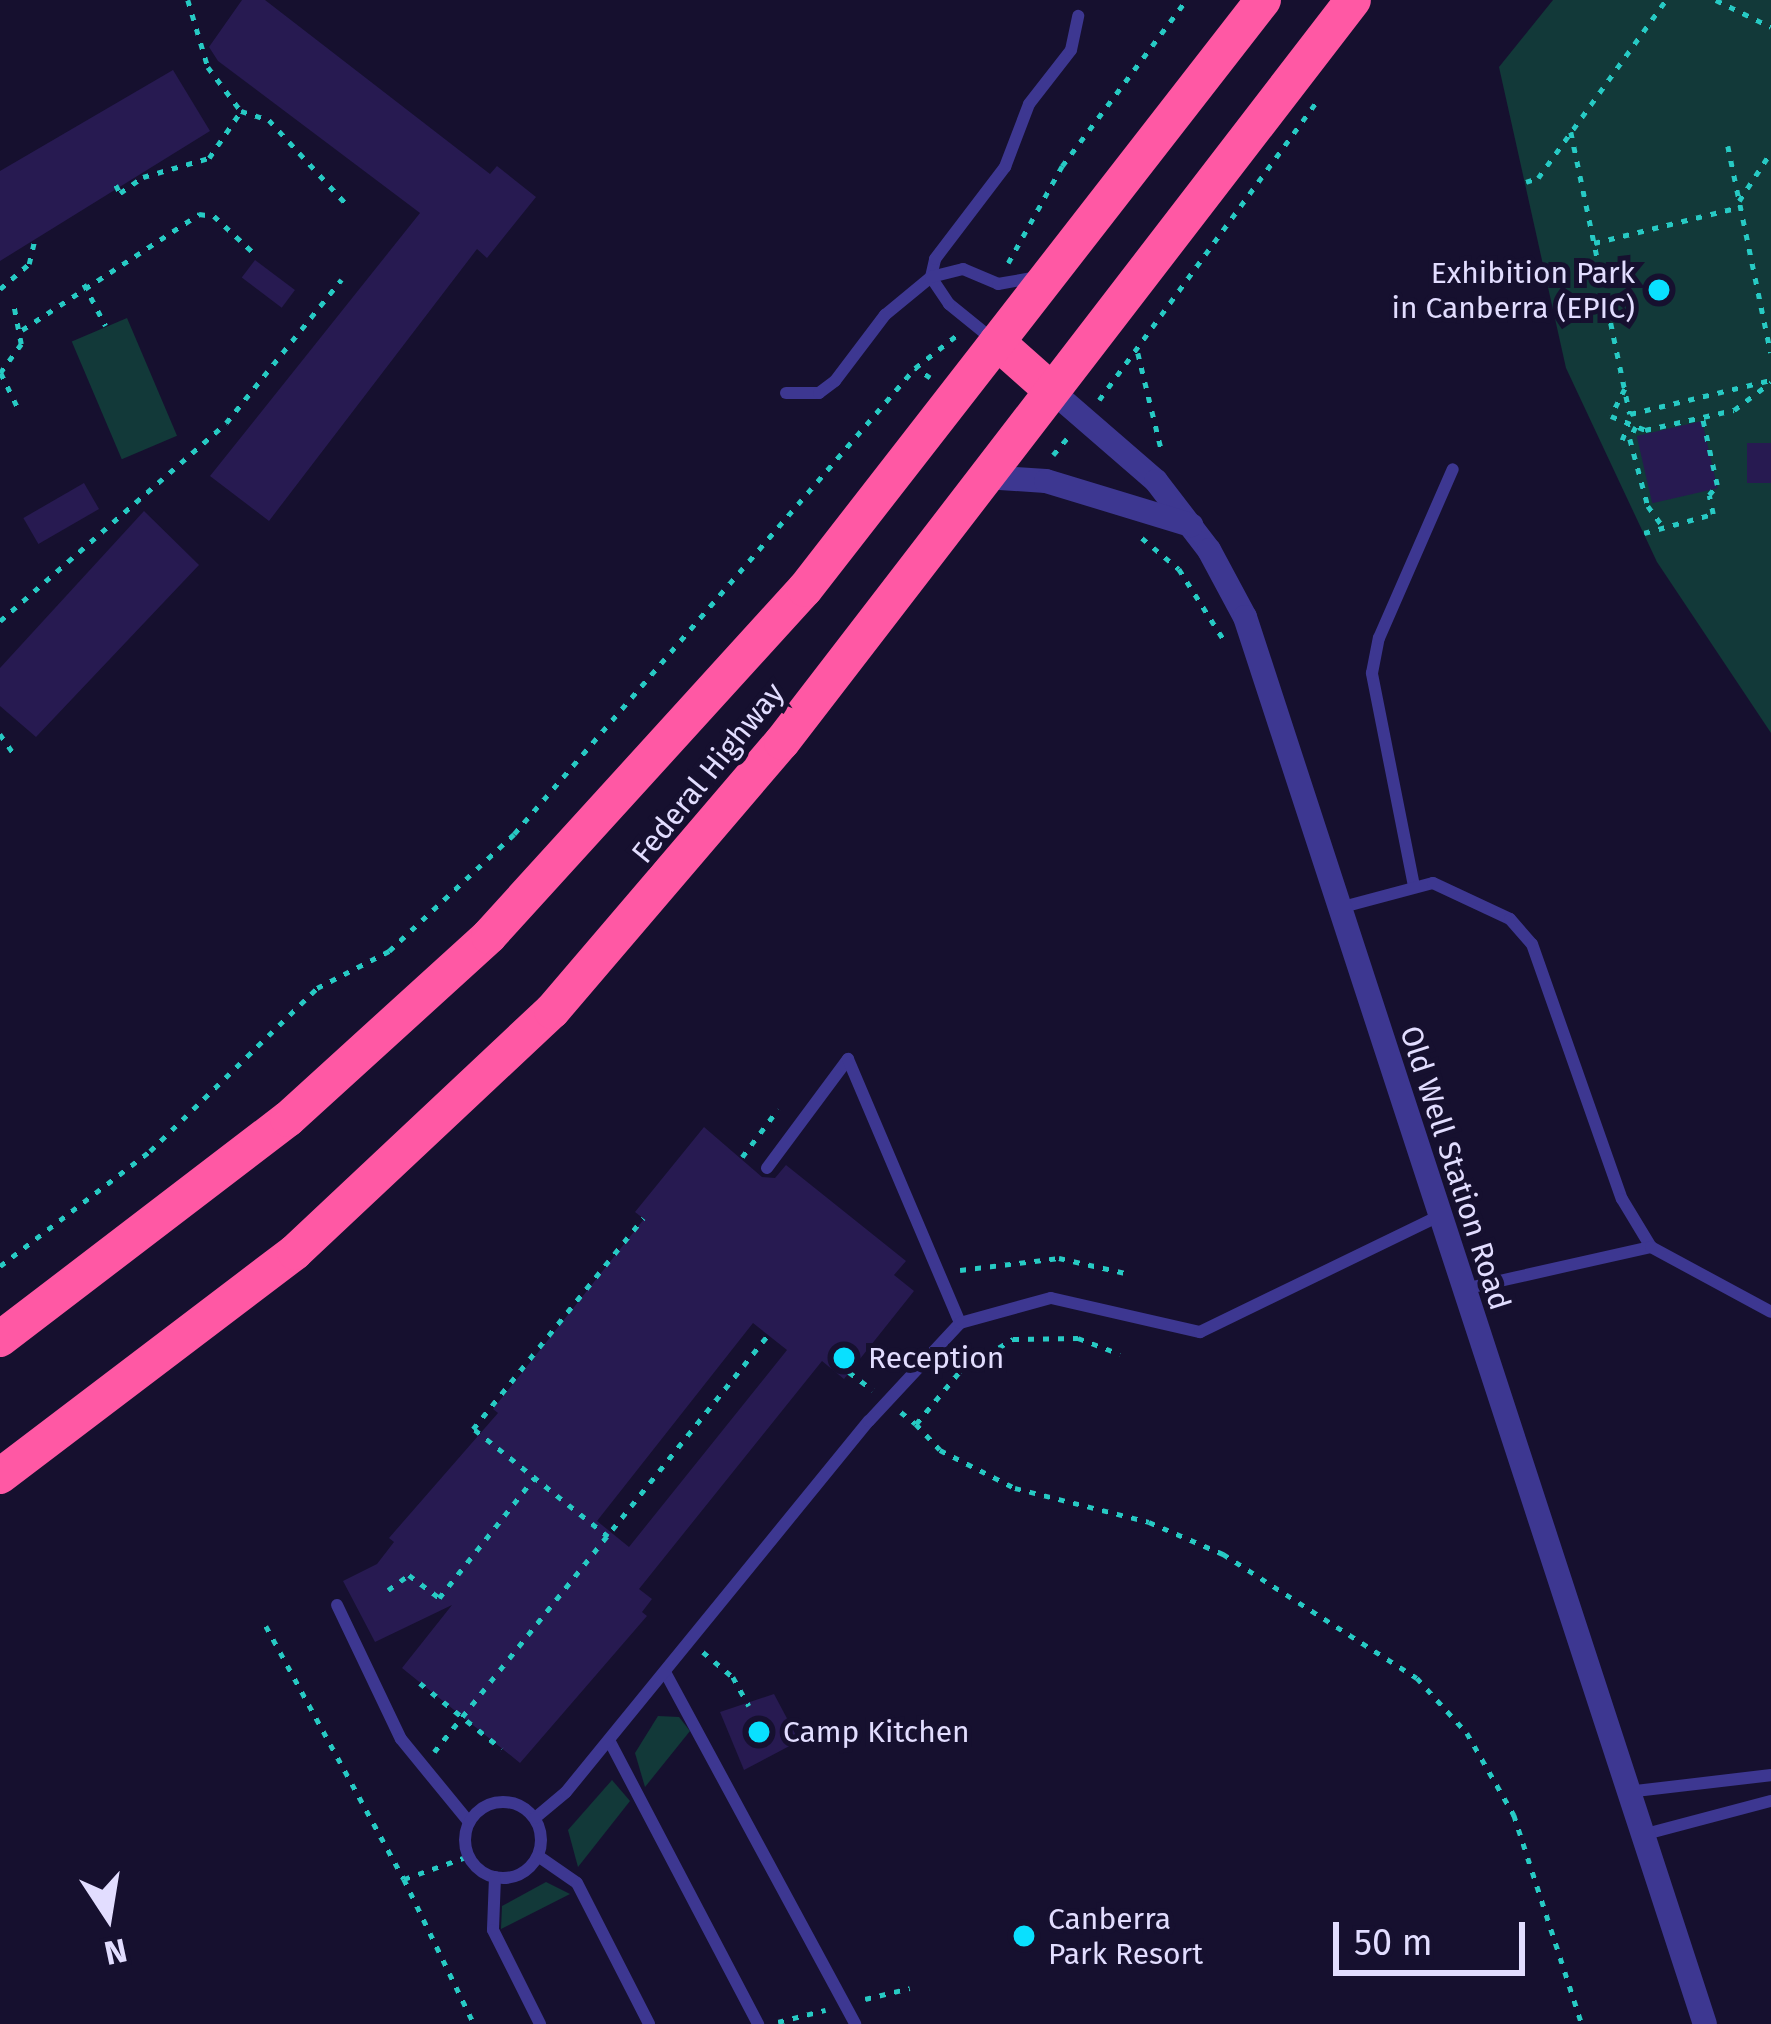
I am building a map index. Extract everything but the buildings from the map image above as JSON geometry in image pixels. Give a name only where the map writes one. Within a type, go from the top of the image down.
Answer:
[{"type":"highway","name":"Federal Highway","points":[[0,1339],[236,1162],[489,936],[805,589],[957,397],[985,333],[1049,275],[1263,0]]},
{"type":"highway","name":"Federal Highway","points":[[0,1476],[203,1328],[470,1095],[692,852],[1353,0]]},
{"type":"highway","points":[[985,333],[1052,391]]},
{"type":"street","name":"Old Well Station Road","points":[[1052,391],[1173,501],[1245,617],[1705,2024]]},
{"type":"street","points":[[985,477],[1046,481],[1192,525]]},
{"type":"lane","points":[[931,277],[943,246],[1005,167],[1029,104],[1071,50],[1078,16]]},
{"type":"lane","points":[[785,393],[818,393],[835,381],[885,315],[931,277],[963,269],[998,284],[1049,275]]},
{"type":"lane","points":[[931,277],[985,333]]},
{"type":"lane","points":[[1414,886],[1372,673],[1379,638],[1453,469]]},
{"type":"lane","points":[[1339,908],[1432,883],[1481,902],[1532,944],[1622,1199],[1651,1247],[1771,1312]]},
{"type":"lane","points":[[766,1168],[848,1059],[960,1323]]},
{"type":"lane","points":[[337,1605],[401,1739],[425,1762],[469,1822],[469,1856],[495,1877],[520,1874],[538,1856],[535,1818],[610,1740],[887,1401],[960,1323],[1051,1298],[1200,1332],[1439,1216]]},
{"type":"lane","points":[[1463,1289],[1651,1247]]},
{"type":"lane","points":[[665,1672],[855,2024]]},
{"type":"lane","points":[[610,1740],[758,2024]]},
{"type":"lane","points":[[1626,1792],[1771,1775]]},
{"type":"lane","points":[[469,1822],[501,1801],[535,1818]]},
{"type":"lane","points":[[1641,1835],[1771,1801]]},
{"type":"lane","points":[[538,1856],[577,1882],[649,2024]]},
{"type":"lane","points":[[495,1877],[493,1930],[540,2024]]},
{"type":"path","points":[[188,0],[208,67],[242,111],[268,120],[348,206]]},
{"type":"path","points":[[998,284],[1062,166],[1186,0]]},
{"type":"path","points":[[1526,182],[1538,178],[1666,0]]},
{"type":"path","points":[[1716,0],[1771,26]]},
{"type":"path","points":[[116,185],[120,193],[143,177],[209,158],[242,111]]},
{"type":"path","points":[[1571,132],[1630,414],[1771,381]]},
{"type":"path","points":[[1728,146],[1771,353]]},
{"type":"path","points":[[1594,243],[1740,204],[1771,152]]},
{"type":"path","points":[[19,410],[0,373],[22,330],[85,284],[199,214],[214,217],[256,255]]},
{"type":"path","points":[[0,289],[29,264],[35,238]]},
{"type":"path","points":[[0,621],[226,423],[341,280]]},
{"type":"path","points":[[85,284],[106,326]]},
{"type":"path","points":[[14,302],[22,330]]},
{"type":"path","points":[[0,1266],[150,1151],[317,988],[389,951],[514,834],[745,556],[915,368],[985,333]]},
{"type":"path","points":[[1138,353],[1173,501]]},
{"type":"path","points":[[915,368],[957,397]]},
{"type":"path","points":[[1625,389],[1610,416],[1632,426],[1734,410],[1771,381]]},
{"type":"path","points":[[1644,533],[1713,514],[1708,495],[1717,485],[1702,417]]},
{"type":"path","points":[[1622,440],[1632,426]]},
{"type":"path","points":[[1632,426],[1630,439],[1648,506],[1662,525]]},
{"type":"path","points":[[1015,438],[1049,459],[1046,481]]},
{"type":"path","points":[[1131,530],[1179,568],[1230,653]]},
{"type":"path","points":[[0,734],[16,757]]},
{"type":"path","points":[[742,1157],[778,1109]]},
{"type":"path","points":[[608,1537],[473,1429],[643,1218]]},
{"type":"path","points":[[937,1274],[1059,1258],[1125,1273]]},
{"type":"path","points":[[425,1762],[768,1335]]},
{"type":"path","points":[[916,1424],[960,1372],[1013,1339],[1078,1338],[1120,1354]]},
{"type":"path","points":[[849,1372],[916,1424],[940,1450],[1015,1488],[1149,1522],[1222,1553],[1418,1678],[1467,1733],[1514,1815],[1582,2024]]},
{"type":"path","points":[[388,1590],[409,1575],[439,1598],[534,1478]]},
{"type":"path","points":[[266,1626],[404,1880],[474,2024]]},
{"type":"path","points":[[691,1641],[733,1677],[749,1706]]},
{"type":"path","points":[[420,1683],[502,1749]]},
{"type":"path","points":[[404,1880],[469,1856]]},
{"type":"green space","name":"Exhibition Park in Canberra (EPIC)","points":[[1553,0],[1771,0],[1771,733],[1657,562],[1566,368],[1499,67]]},
{"type":"green space","points":[[127,318],[177,436],[122,459],[72,341]]},
{"type":"green space","points":[[658,1716],[679,1717],[690,1731],[645,1787],[635,1753]]},
{"type":"green space","points":[[612,1780],[630,1801],[578,1867],[568,1830]]},
{"type":"green space","points":[[546,1882],[570,1894],[501,1929],[502,1906]]},
{"type":"place","name":"Exhibition Park in Canberra (EPIC)","points":[[1659,290]]},
{"type":"place","name":"Reception","points":[[844,1358]]},
{"type":"place","name":"Camp Kitchen","points":[[759,1732]]},
{"type":"place","name":"Canberra Park Resort","points":[[1024,1936]]}]
